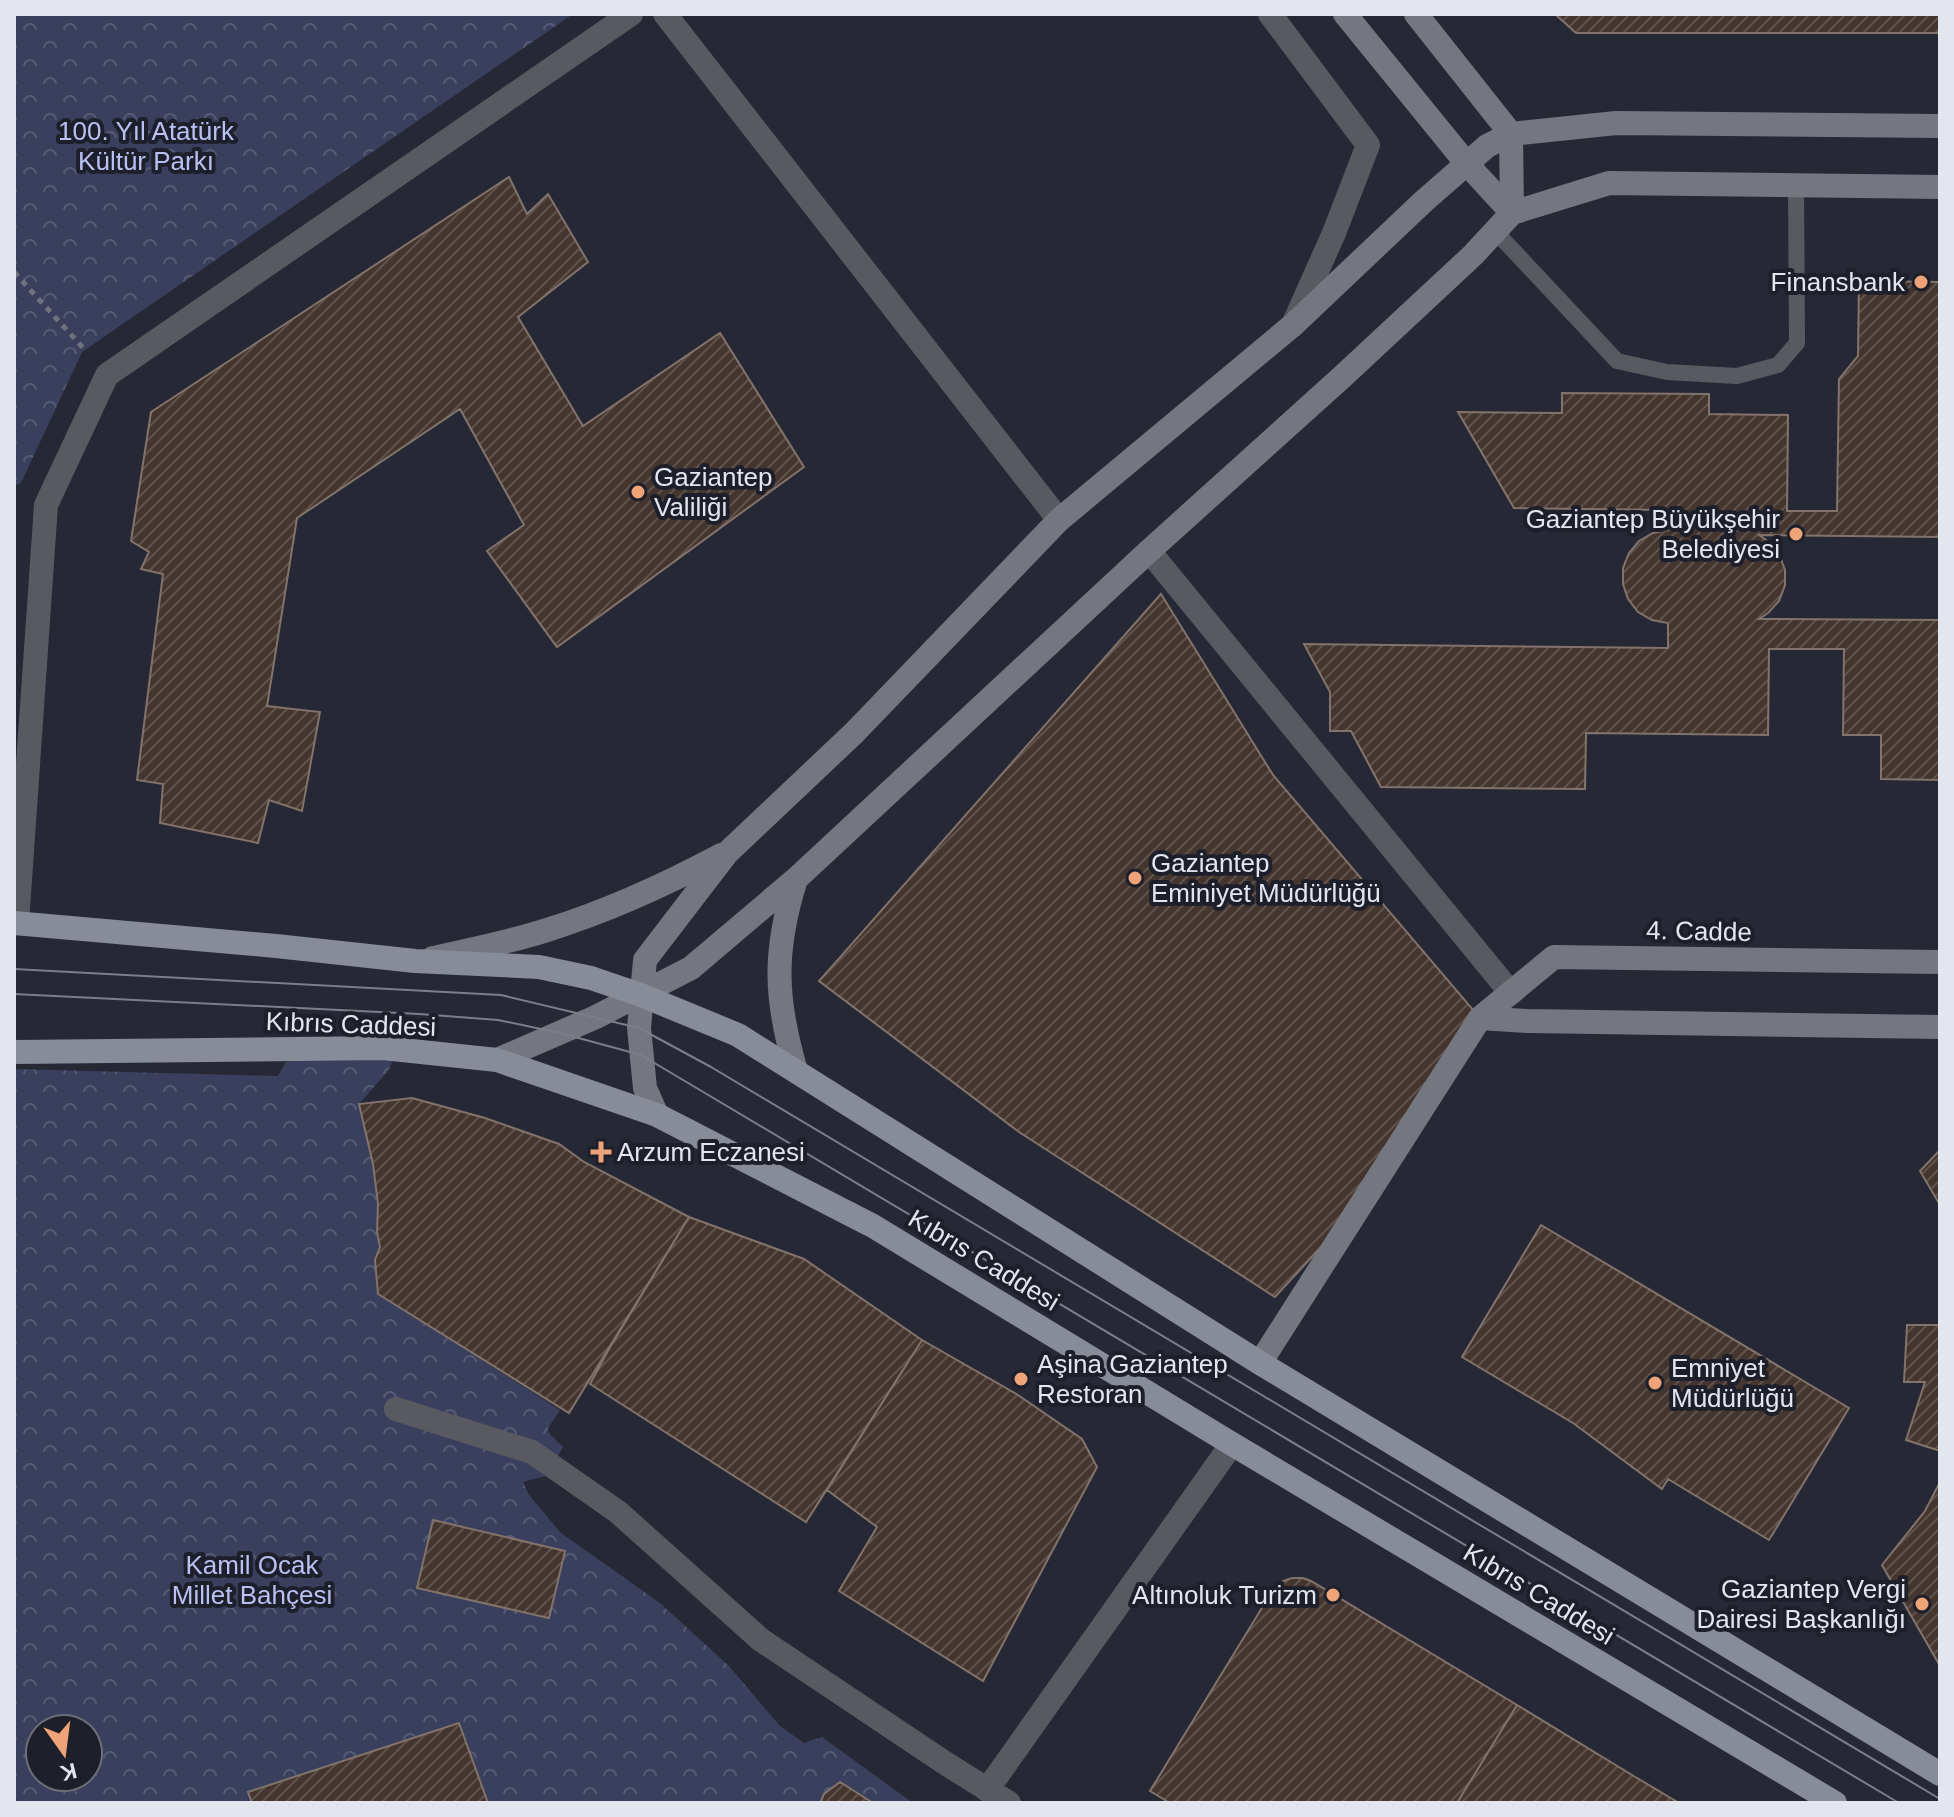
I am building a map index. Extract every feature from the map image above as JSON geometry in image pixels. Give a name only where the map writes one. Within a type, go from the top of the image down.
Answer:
[{"type":"main road","points":[[1345,14],[1467,164],[1512,213]]},
{"type":"main road","points":[[1416,14],[1511,134],[1512,213]]},
{"type":"main road","points":[[657,1115],[645,1088],[639,1028],[645,960],[727,853],[854,733],[1059,520],[1293,325],[1487,146],[1511,134],[1616,123],[1940,126]]},
{"type":"main road","points":[[497,1060],[596,1017],[691,968],[796,879],[1149,551],[1342,377],[1473,255],[1512,213],[1609,183],[1940,187]]},
{"type":"main road","points":[[415,961],[545,931],[620,904],[727,853]]},
{"type":"main road","points":[[796,879],[787,909],[779,969],[780,1004],[796,1071]]},
{"type":"main road","points":[[15,923],[415,961],[539,967],[591,978],[641,995],[738,1035],[1260,1363],[1940,1774]]},
{"type":"main road","name":"4. Cadde","points":[[1260,1363],[1480,1018],[1554,957],[1940,962]]},
{"type":"main road","points":[[1480,1018],[1940,1027]]},
{"type":"main road","name":"Kıbrıs Caddesi","points":[[14,1052],[383,1048],[497,1060],[657,1115],[873,1226],[1835,1803]]},
{"type":"street","points":[[15,923],[46,505],[107,375],[631,14]]},
{"type":"street","points":[[665,14],[1059,520]]},
{"type":"street","points":[[1270,14],[1368,145],[1334,233],[1293,325]]},
{"type":"street","points":[[1149,551],[1511,993]]},
{"type":"street","points":[[396,1409],[532,1452],[618,1512],[761,1640],[998,1798],[1232,1444]]},
{"type":"lane","points":[[1495,231],[1617,361],[1667,372],[1737,376],[1778,365],[1797,343],[1796,185]]},
{"type":"path","points":[[14,272],[107,375]]},
{"type":"green space","name":"100. Yıl Atatürk Kültür Parkı","points":[[14,14],[573,14],[82,352],[21,483],[14,486]]},
{"type":"green space","name":"Kamil Ocak Millet Bahçesi","points":[[395,1053],[389,1070],[359,1104],[373,1164],[378,1204],[380,1247],[375,1260],[378,1294],[560,1410],[548,1428],[563,1447],[557,1458],[534,1456],[553,1474],[523,1482],[529,1495],[561,1533],[660,1603],[729,1666],[780,1726],[804,1743],[822,1737],[913,1803],[14,1803],[14,1069],[278,1076],[285,1063],[302,1055]]},
{"type":"building","points":[[1555,14],[1940,14],[1940,33],[1576,33]]},
{"type":"building","name":"Gaziantep Valiliği","points":[[509,177],[527,214],[548,194],[588,262],[518,317],[583,426],[720,333],[804,467],[557,647],[487,551],[524,525],[460,409],[297,518],[267,706],[320,712],[302,811],[269,800],[258,843],[160,823],[163,784],[137,780],[163,574],[141,569],[149,552],[131,541],[151,412]]},
{"type":"building","name":"Gaziantep Büyükşehir Belediyesi","points":[[1859,281],[1940,282],[1940,537],[1759,535],[1779,554],[1785,570],[1785,585],[1779,601],[1759,619],[1940,620],[1940,780],[1881,779],[1881,735],[1843,735],[1844,649],[1769,649],[1768,735],[1586,733],[1585,789],[1381,787],[1351,731],[1330,731],[1330,692],[1304,644],[1668,648],[1668,623],[1652,620],[1638,612],[1628,599],[1623,584],[1623,568],[1629,553],[1639,541],[1653,533],[1669,530],[1669,510],[1514,508],[1458,412],[1562,413],[1562,393],[1709,394],[1709,414],[1788,415],[1787,511],[1837,511],[1839,379],[1858,356]]},
{"type":"building","name":"Gaziantep Eminiyet Müdürlüğü","points":[[1161,594],[1273,775],[1480,1018],[1367,1197],[1275,1297],[1019,1132],[819,981]]},
{"type":"building","points":[[412,1098],[485,1118],[559,1144],[584,1162],[689,1217],[569,1413],[378,1294],[375,1260],[380,1247],[378,1204],[373,1164],[359,1104]]},
{"type":"building","points":[[1940,1150],[1940,1205],[1920,1171]]},
{"type":"building","points":[[689,1217],[804,1259],[922,1340],[806,1522],[590,1384]]},
{"type":"building","name":"Emniyet Müdürlüğü","points":[[1541,1225],[1849,1408],[1769,1540],[1668,1479],[1662,1489],[1573,1423],[1462,1357]]},
{"type":"building","points":[[1907,1325],[1940,1325],[1940,1451],[1906,1440],[1925,1382],[1904,1382]]},
{"type":"building","points":[[922,1340],[1018,1395],[1082,1439],[1097,1467],[983,1681],[839,1591],[877,1527],[827,1490]]},
{"type":"building","name":"Gaziantep Vergi Dairesi Başkanlığı","points":[[1940,1482],[1940,1666],[1882,1565],[1925,1511]]},
{"type":"building","points":[[433,1520],[565,1551],[549,1618],[417,1588]]},
{"type":"building","points":[[1292,1578],[1311,1581],[1517,1705],[1457,1803],[1170,1803],[1150,1791],[1271,1593],[1283,1581]]},
{"type":"building","points":[[1517,1705],[1637,1778],[1679,1803],[1457,1803]]},
{"type":"building","points":[[459,1723],[488,1803],[252,1803],[248,1792]]},
{"type":"building","points":[[840,1782],[873,1803],[820,1803],[824,1794]]},
{"type":"tram line","points":[[14,969],[501,995],[639,1028],[711,1067],[1940,1799]]},
{"type":"tram line","points":[[14,994],[498,1020],[641,1055],[1899,1803]]},
{"type":"place","name":"Finansbank","points":[[1921,282]]},
{"type":"place","name":"Gaziantep Valiliği","points":[[638,492]]},
{"type":"place","name":"Gaziantep Büyükşehir Belediyesi","points":[[1796,534]]},
{"type":"place","name":"Gaziantep Eminiyet Müdürlüğü","points":[[1135,878]]},
{"type":"place","name":"Arzum Eczanesi","points":[[601,1152]]},
{"type":"place","name":"Aşina Gaziantep Restoran","points":[[1021,1379]]},
{"type":"place","name":"Emniyet Müdürlüğü","points":[[1655,1383]]},
{"type":"place","name":"Altınoluk Turizm","points":[[1333,1595]]},
{"type":"place","name":"Gaziantep Vergi Dairesi Başkanlığı","points":[[1922,1604]]}]
